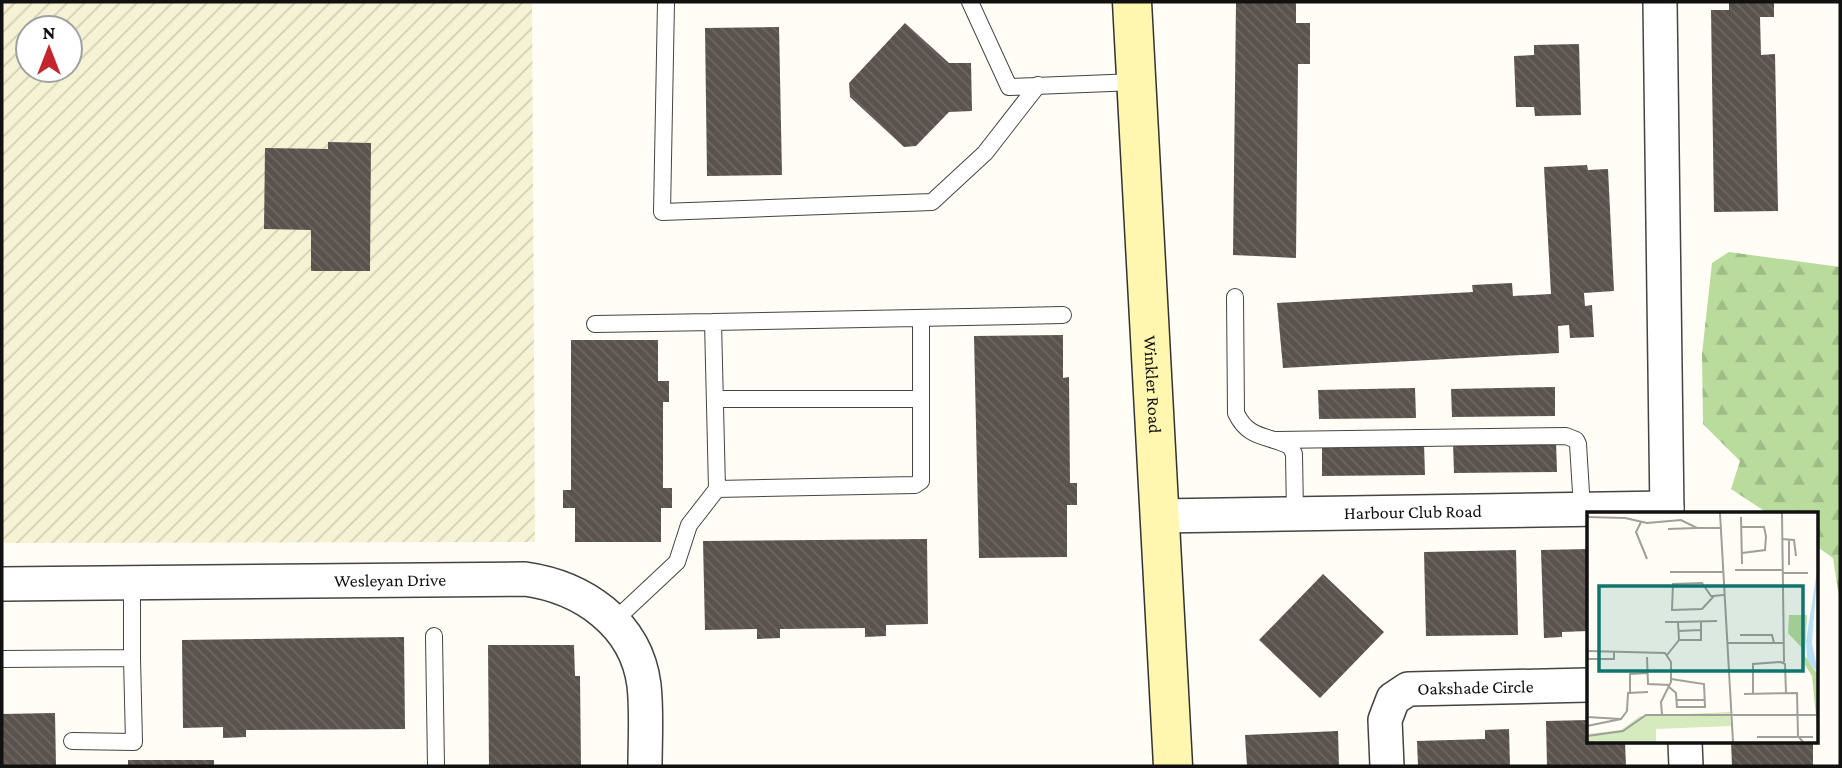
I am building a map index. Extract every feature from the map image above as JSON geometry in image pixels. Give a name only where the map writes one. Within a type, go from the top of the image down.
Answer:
[{"type":"street","name":"Winkler Road","points":[[1132,2],[1173,766]]},
{"type":"street","name":"Harbour Club Road","points":[[1159,516],[1581,509],[1667,511],[1660,2]]},
{"type":"street","name":"Wesleyan Drive","points":[[2,584],[525,579],[547,582],[575,592],[596,605],[614,621],[627,640],[644,684],[645,766]]},
{"type":"street","name":"Oakshade Circle","points":[[1387,766],[1385,720],[1393,699],[1408,689],[1587,685]]},
{"type":"street","points":[[1685,744],[1686,766]]},
{"type":"lane","points":[[666,2],[662,212],[932,202],[985,153],[1038,85]]},
{"type":"lane","points":[[970,2],[1009,87],[1136,82]]},
{"type":"lane","points":[[1235,297],[1236,413],[1242,426],[1251,433],[1290,446],[1294,454],[1295,514]]},
{"type":"lane","points":[[595,324],[1063,316]]},
{"type":"lane","points":[[717,489],[915,485],[921,481],[921,319]]},
{"type":"lane","points":[[614,621],[677,562],[689,525],[717,489],[713,322]]},
{"type":"lane","points":[[715,399],[921,399]]},
{"type":"lane","points":[[1277,440],[1566,436],[1576,440],[1578,444],[1581,509]]},
{"type":"lane","points":[[72,741],[134,742],[132,582]]},
{"type":"lane","points":[[434,636],[436,766]]},
{"type":"lane","points":[[2,659],[132,658]]},
{"type":"shaded area","points":[[2,2],[532,2],[535,542],[2,543]]},
{"type":"green space","points":[[1729,252],[1840,267],[1840,603],[1833,558],[1818,547],[1818,512],[1766,512],[1731,489],[1740,461],[1703,424],[1702,354],[1712,263]]},
{"type":"building","points":[[1236,2],[1296,2],[1296,23],[1310,23],[1310,64],[1298,64],[1296,258],[1233,255]]},
{"type":"building","points":[[1729,2],[1774,2],[1774,17],[1760,17],[1761,55],[1775,54],[1778,211],[1714,212],[1711,10],[1729,10]]},
{"type":"building","points":[[905,23],[949,63],[971,63],[972,111],[949,112],[916,146],[904,147],[850,97],[849,83]]},
{"type":"building","points":[[779,27],[782,175],[707,176],[705,28]]},
{"type":"building","points":[[1579,44],[1581,115],[1535,116],[1534,107],[1516,107],[1514,56],[1534,55],[1534,45]]},
{"type":"building","points":[[328,142],[371,143],[370,271],[311,271],[311,230],[264,229],[265,148],[328,149]]},
{"type":"building","points":[[1587,165],[1588,170],[1608,169],[1614,291],[1584,293],[1585,306],[1592,305],[1594,337],[1570,338],[1569,325],[1558,326],[1559,353],[1283,368],[1277,303],[1473,292],[1472,285],[1512,283],[1513,296],[1551,294],[1544,167]]},
{"type":"building","points":[[1063,335],[1063,378],[1069,377],[1070,483],[1077,483],[1077,505],[1067,505],[1067,557],[979,558],[974,336]]},
{"type":"building","points":[[571,340],[658,340],[658,381],[669,381],[669,402],[663,402],[663,488],[672,488],[672,508],[661,508],[661,542],[575,542],[575,508],[563,508],[563,490],[571,490]]},
{"type":"building","points":[[1555,387],[1555,416],[1452,417],[1451,389]]},
{"type":"building","points":[[1415,388],[1416,418],[1319,419],[1318,390]]},
{"type":"building","points":[[1556,441],[1557,472],[1454,473],[1453,442]]},
{"type":"building","points":[[1424,443],[1425,475],[1322,476],[1322,444]]},
{"type":"building","points":[[927,539],[928,624],[886,625],[886,636],[865,637],[865,628],[780,629],[780,638],[757,639],[757,629],[705,630],[703,541]]},
{"type":"building","points":[[1587,549],[1587,631],[1562,632],[1562,637],[1544,638],[1541,550]]},
{"type":"building","points":[[1516,550],[1518,635],[1426,636],[1424,552]]},
{"type":"building","points":[[1323,574],[1384,632],[1320,698],[1259,640]]},
{"type":"building","points":[[404,637],[405,729],[246,730],[246,737],[223,738],[223,727],[183,728],[182,640]]},
{"type":"building","points":[[488,645],[574,645],[575,676],[580,676],[581,766],[489,766]]},
{"type":"building","points":[[55,713],[56,766],[2,766],[2,714]]},
{"type":"building","points":[[1587,720],[1587,744],[1625,744],[1626,766],[1547,766],[1546,721]]},
{"type":"building","points":[[1509,729],[1510,766],[1418,766],[1417,741],[1485,739],[1485,730]]},
{"type":"building","points":[[1338,731],[1339,766],[1247,766],[1245,735]]},
{"type":"building","points":[[1731,744],[1813,744],[1813,766],[1732,766]]},
{"type":"building","points":[[128,760],[214,760],[214,766],[128,766]]}]
